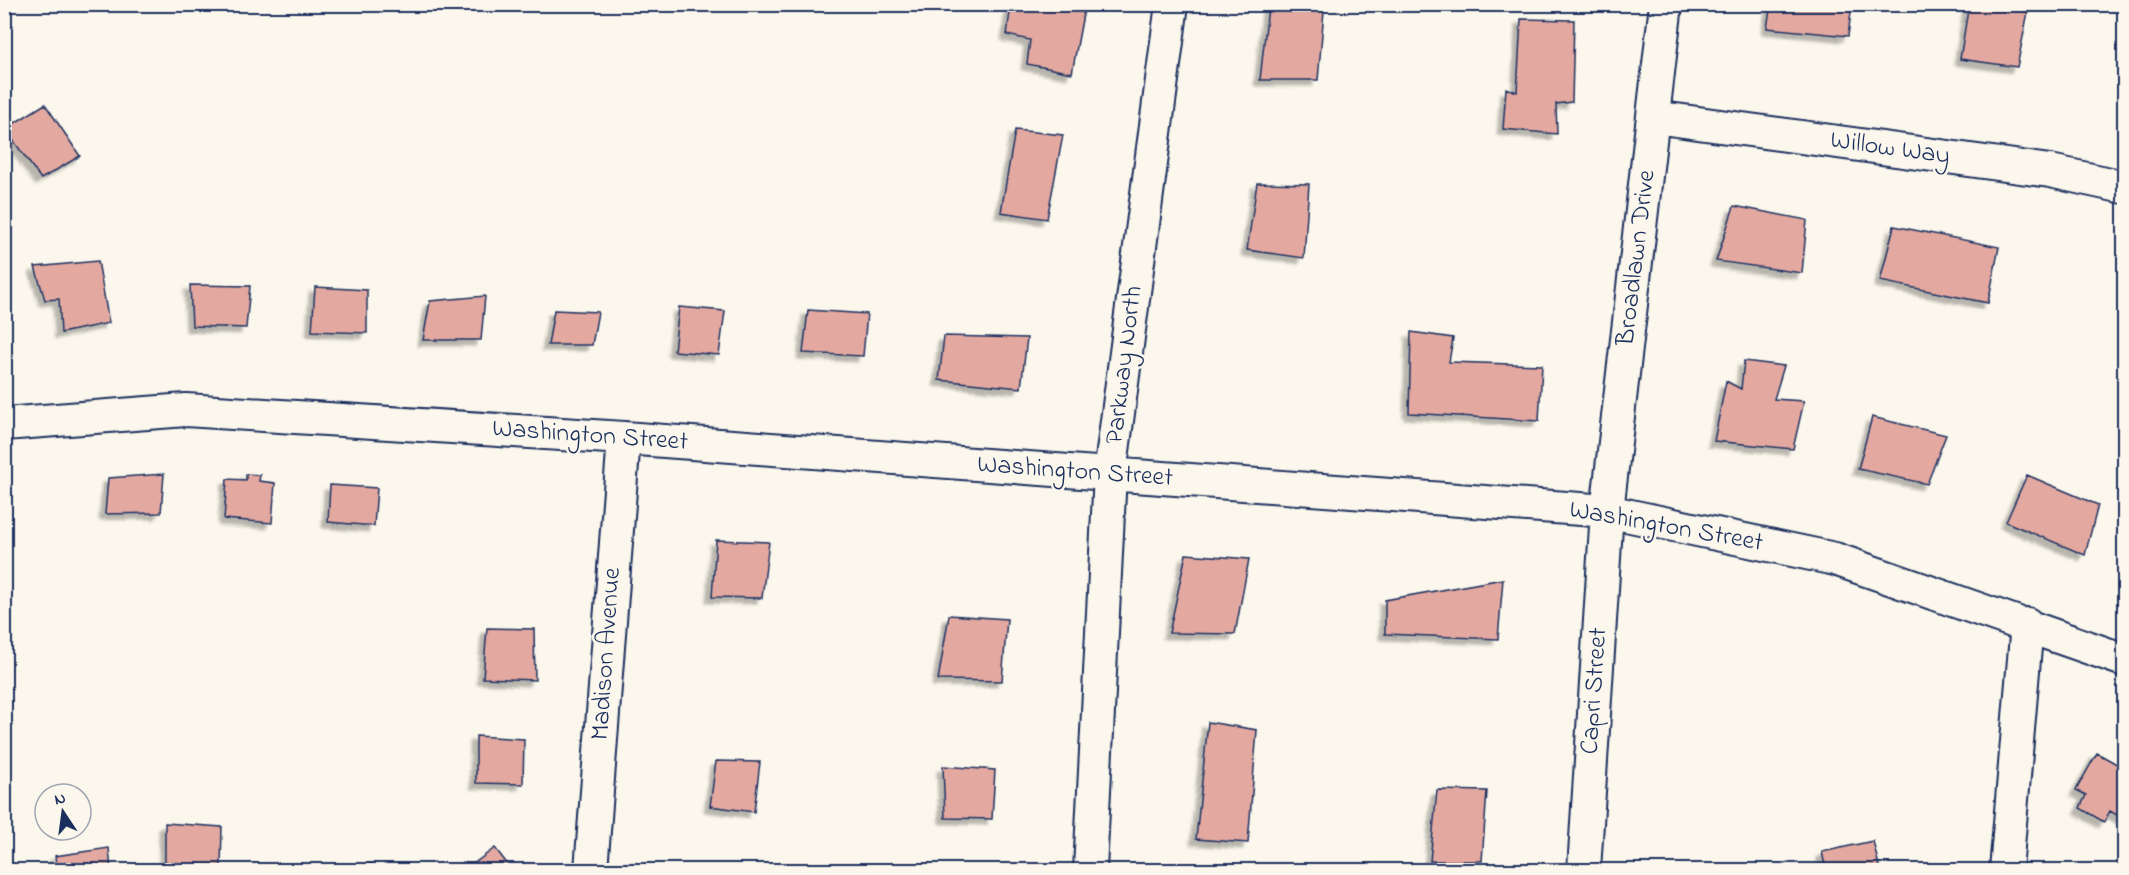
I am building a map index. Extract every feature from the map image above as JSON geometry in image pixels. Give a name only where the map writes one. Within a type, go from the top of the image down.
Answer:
[{"type":"street","name":"Parkway North","points":[[1090,870],[1110,474],[1172,4]]},
{"type":"street","name":"Broadlawn Drive","points":[[1607,511],[1666,4]]},
{"type":"street","name":"Willow Way","points":[[1654,117],[2050,171],[2124,187]]},
{"type":"street","name":"Washington Street","points":[[4,424],[186,410],[624,438],[1607,511],[1835,559],[2027,624],[2124,660]]},
{"type":"street","name":"Madison Avenue","points":[[591,870],[624,438]]},
{"type":"street","name":"Capri Street","points":[[1584,870],[1607,511]]},
{"type":"street","points":[[2006,870],[2027,624]]},
{"type":"building","points":[[1011,4],[1085,4],[1072,73],[1027,64],[1030,40],[1007,35]]},
{"type":"building","points":[[1771,4],[1852,4],[1848,36],[1767,28]]},
{"type":"building","points":[[1969,4],[2028,12],[2017,67],[1960,59]]},
{"type":"building","points":[[1268,7],[1324,11],[1318,80],[1260,80]]},
{"type":"building","points":[[1521,19],[1574,20],[1572,102],[1556,104],[1557,134],[1503,129],[1506,88],[1517,92]]},
{"type":"building","points":[[45,104],[80,156],[41,179],[5,129]]},
{"type":"building","points":[[1015,130],[1063,135],[1047,219],[1001,212]]},
{"type":"building","points":[[1257,183],[1309,184],[1304,258],[1247,250]]},
{"type":"building","points":[[1734,206],[1807,220],[1802,273],[1716,261]]},
{"type":"building","points":[[1894,226],[1999,247],[1988,303],[1880,281]]},
{"type":"building","points":[[98,261],[109,323],[61,333],[59,299],[45,300],[35,267]]},
{"type":"building","points":[[190,285],[250,286],[246,328],[192,326]]},
{"type":"building","points":[[315,287],[367,290],[367,333],[312,331]]},
{"type":"building","points":[[485,296],[481,340],[423,340],[430,301]]},
{"type":"building","points":[[679,307],[725,311],[719,355],[674,351]]},
{"type":"building","points":[[554,310],[598,312],[592,345],[548,345]]},
{"type":"building","points":[[808,310],[867,314],[863,356],[803,353]]},
{"type":"building","points":[[1411,332],[1453,338],[1449,362],[1542,365],[1539,421],[1409,413]]},
{"type":"building","points":[[944,336],[1027,338],[1021,388],[939,380]]},
{"type":"building","points":[[1744,361],[1784,366],[1774,399],[1804,401],[1793,449],[1714,441],[1726,381],[1741,389]]},
{"type":"building","points":[[1872,417],[1946,435],[1927,484],[1858,469]]},
{"type":"building","points":[[164,474],[161,513],[105,514],[108,478]]},
{"type":"building","points":[[246,474],[260,475],[259,481],[275,483],[272,523],[224,519],[227,479],[246,480]]},
{"type":"building","points":[[2027,475],[2098,505],[2085,555],[2006,522]]},
{"type":"building","points":[[330,485],[377,488],[374,526],[328,522]]},
{"type":"building","points":[[716,540],[769,542],[762,598],[712,597]]},
{"type":"building","points":[[1186,554],[1249,559],[1235,634],[1169,633]]},
{"type":"building","points":[[1503,579],[1498,639],[1385,634],[1385,600]]},
{"type":"building","points":[[949,615],[1007,619],[1002,681],[938,680]]},
{"type":"building","points":[[487,628],[534,629],[535,680],[483,678]]},
{"type":"building","points":[[1208,722],[1257,730],[1248,843],[1196,839]]},
{"type":"building","points":[[476,736],[524,739],[523,784],[476,783]]},
{"type":"building","points":[[2097,753],[2124,768],[2124,819],[2110,811],[2104,822],[2080,808],[2086,795],[2076,790]]},
{"type":"building","points":[[716,761],[760,762],[754,812],[710,806]]},
{"type":"building","points":[[943,766],[995,770],[992,819],[945,818]]},
{"type":"building","points":[[1437,790],[1487,791],[1482,861],[1430,861]]},
{"type":"building","points":[[165,823],[222,827],[221,868],[165,869]]},
{"type":"building","points":[[1873,841],[1880,870],[1826,870],[1822,852]]},
{"type":"building","points":[[109,848],[111,870],[57,870],[55,856]]},
{"type":"building","points":[[495,848],[512,870],[465,870]]},
{"type":"building","points":[[373,864],[373,870],[312,870],[312,869]]}]
